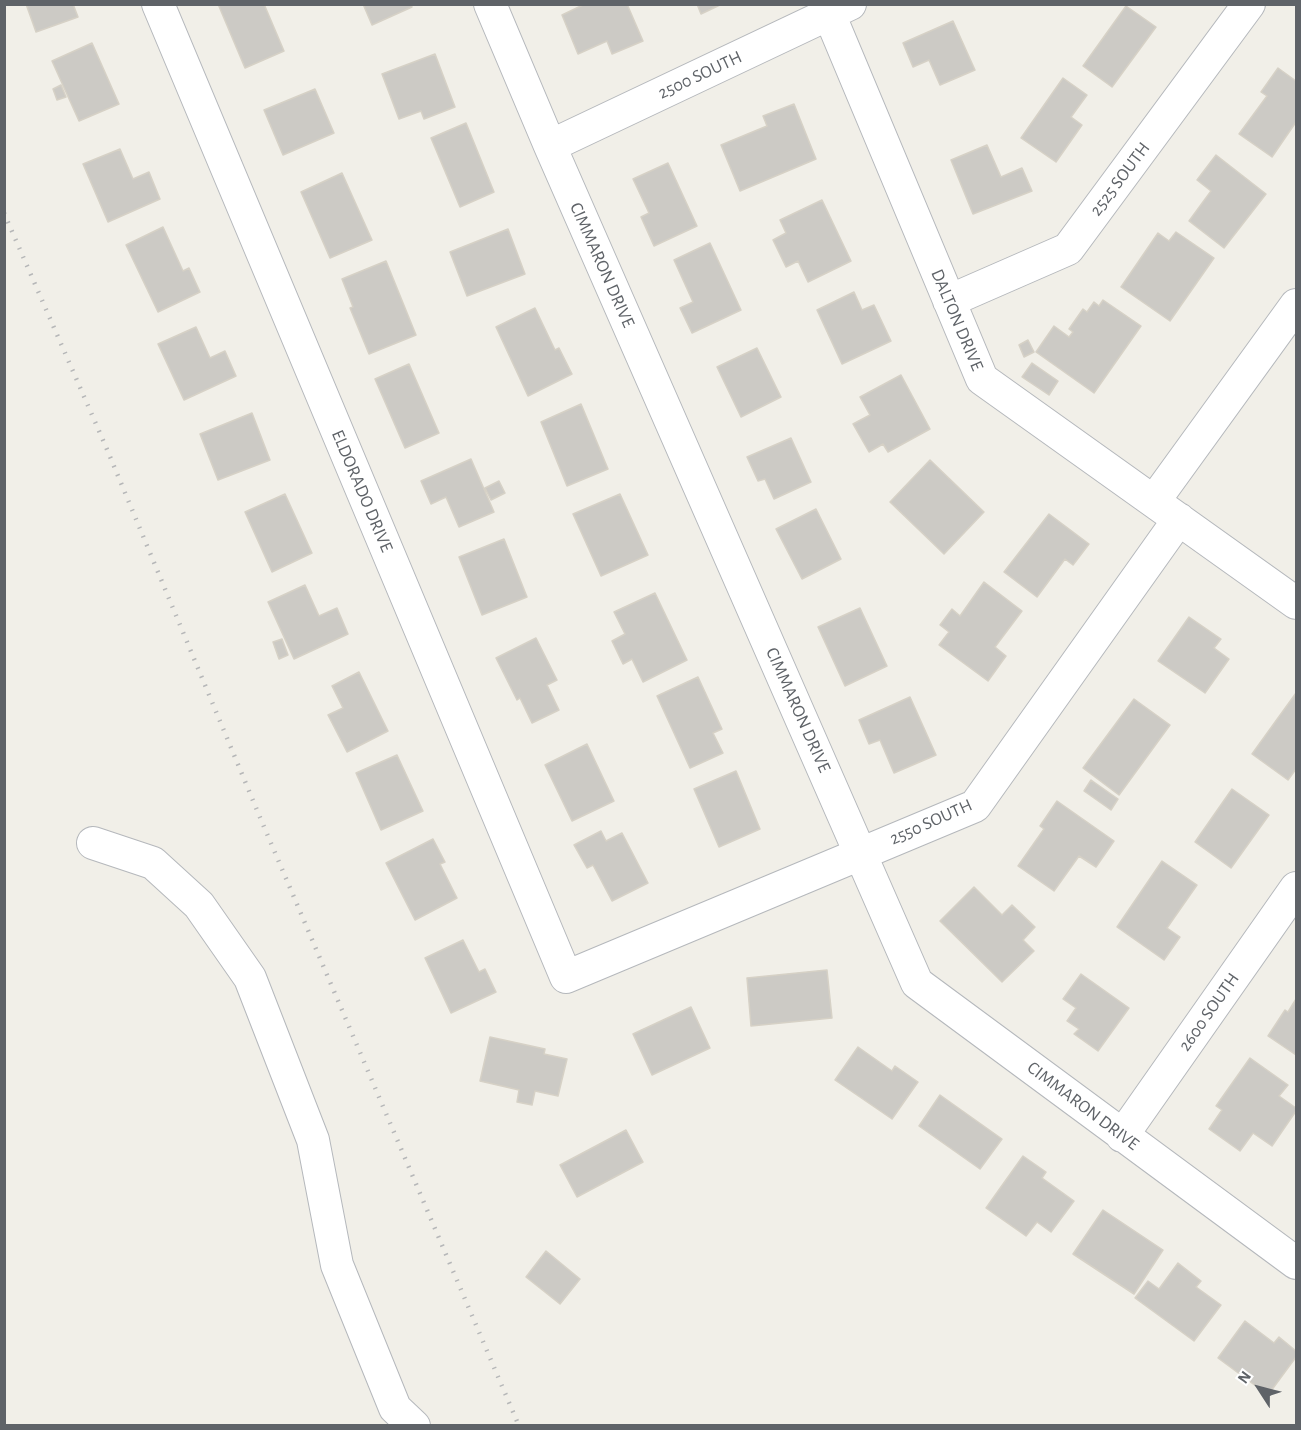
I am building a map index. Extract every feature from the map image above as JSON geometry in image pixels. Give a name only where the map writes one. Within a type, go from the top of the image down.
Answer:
[{"type":"street","name":"ELDORADO DRIVE","points":[[158,4],[566,977]]},
{"type":"street","name":"CIMMARON DRIVE","points":[[490,4],[917,983],[1296,1263]]},
{"type":"street","name":"2525 SOUTH","points":[[949,300],[1068,249],[1249,4]]},
{"type":"street","name":"2500 SOUTH","points":[[550,146],[834,8]]},
{"type":"street","name":"DALTON DRIVE","points":[[834,8],[982,379],[1296,603]]},
{"type":"street","points":[[1154,501],[1296,306]]},
{"type":"street","name":"2550 SOUTH","points":[[566,977],[975,806],[1179,519]]},
{"type":"street","points":[[93,843],[153,863],[199,905],[250,978],[313,1140],[337,1265],[395,1408],[414,1425]]},
{"type":"street","name":"2600 SOUTH","points":[[1122,1136],[1296,888]]},
{"type":"building","points":[[26,4],[73,4],[78,17],[36,32]]},
{"type":"building","points":[[218,4],[264,4],[284,51],[245,68]]},
{"type":"building","points":[[363,4],[410,4],[412,7],[372,25]]},
{"type":"building","points":[[585,4],[627,4],[643,41],[612,54],[607,41],[578,54],[562,15]]},
{"type":"building","points":[[697,4],[722,4],[701,14]]},
{"type":"building","points":[[1126,6],[1156,27],[1112,87],[1083,66]]},
{"type":"building","points":[[953,21],[975,70],[940,85],[929,60],[913,67],[903,43]]},
{"type":"building","points":[[92,43],[119,104],[79,121],[52,61]]},
{"type":"building","points":[[435,54],[455,107],[424,119],[421,111],[399,119],[382,74]]},
{"type":"building","points":[[1278,68],[1296,81],[1296,122],[1272,157],[1239,134],[1267,96],[1261,92]]},
{"type":"building","points":[[1063,78],[1087,95],[1071,117],[1082,125],[1056,162],[1021,138]]},
{"type":"building","points":[[61,85],[66,97],[57,100],[53,89]]},
{"type":"building","points":[[315,89],[334,133],[283,155],[264,110]]},
{"type":"building","points":[[794,104],[816,159],[740,191],[721,145],[767,126],[763,116]]},
{"type":"building","points":[[466,123],[494,192],[460,207],[431,138]]},
{"type":"building","points":[[987,145],[1001,177],[1022,168],[1032,191],[973,214],[951,160]]},
{"type":"building","points":[[120,149],[133,179],[149,172],[160,199],[108,222],[83,164]]},
{"type":"building","points":[[1216,155],[1266,194],[1224,248],[1189,221],[1211,191],[1197,180]]},
{"type":"building","points":[[668,163],[697,226],[654,246],[641,217],[649,213],[633,179]]},
{"type":"building","points":[[342,173],[372,240],[330,258],[301,192]]},
{"type":"building","points":[[822,200],[851,261],[808,282],[798,261],[786,267],[773,240],[786,233],[780,220]]},
{"type":"building","points":[[163,227],[183,271],[189,268],[200,292],[158,312],[126,245]]},
{"type":"building","points":[[508,229],[525,274],[467,296],[450,252]]},
{"type":"building","points":[[1176,232],[1214,258],[1170,321],[1121,287],[1158,233],[1169,241]]},
{"type":"building","points":[[710,243],[741,310],[692,333],[680,308],[693,302],[674,260]]},
{"type":"building","points":[[386,261],[416,335],[369,354],[350,308],[353,307],[342,279]]},
{"type":"building","points":[[854,292],[862,310],[874,305],[891,341],[842,364],[817,310]]},
{"type":"building","points":[[1103,300],[1141,326],[1094,393],[1036,352],[1054,326],[1069,337],[1073,332],[1069,329],[1083,309],[1087,312],[1094,302],[1099,306]]},
{"type":"building","points":[[535,308],[555,350],[559,348],[572,374],[528,396],[496,327]]},
{"type":"building","points":[[196,327],[210,358],[225,351],[236,376],[184,400],[158,344]]},
{"type":"building","points":[[1028,340],[1034,352],[1024,357],[1019,345]]},
{"type":"building","points":[[757,348],[781,397],[741,417],[717,367]]},
{"type":"building","points":[[1032,363],[1058,381],[1049,395],[1022,377]]},
{"type":"building","points":[[409,364],[439,433],[405,448],[375,379]]},
{"type":"building","points":[[901,375],[930,429],[888,452],[883,444],[869,452],[853,424],[870,415],[860,397]]},
{"type":"building","points":[[581,404],[608,469],[567,486],[541,422]]},
{"type":"building","points":[[252,413],[270,460],[218,480],[200,434]]},
{"type":"building","points":[[791,438],[811,482],[774,499],[765,479],[758,481],[747,457]]},
{"type":"building","points":[[471,459],[494,512],[459,527],[446,497],[431,504],[421,481]]},
{"type":"building","points":[[930,460],[984,512],[944,554],[890,502]]},
{"type":"building","points":[[499,481],[505,493],[491,500],[485,488]]},
{"type":"building","points":[[285,494],[312,553],[272,572],[245,512]]},
{"type":"building","points":[[620,494],[648,555],[601,576],[573,514]]},
{"type":"building","points":[[816,509],[841,559],[802,579],[776,529]]},
{"type":"building","points":[[1049,514],[1089,544],[1073,565],[1065,559],[1037,597],[1004,572]]},
{"type":"building","points":[[504,539],[527,597],[482,615],[459,557]]},
{"type":"building","points":[[984,582],[1022,611],[995,647],[1006,656],[988,681],[939,645],[949,632],[940,625],[952,609],[960,616]]},
{"type":"building","points":[[305,585],[319,616],[337,608],[348,634],[294,659],[268,602]]},
{"type":"building","points":[[655,593],[687,660],[643,682],[632,659],[623,664],[612,641],[625,634],[614,612]]},
{"type":"building","points":[[860,608],[887,666],[845,686],[818,627]]},
{"type":"building","points":[[1189,617],[1221,639],[1214,648],[1229,659],[1205,693],[1158,661]]},
{"type":"building","points":[[536,638],[557,680],[547,685],[559,710],[532,723],[520,698],[517,700],[496,658]]},
{"type":"building","points":[[282,639],[288,655],[279,659],[273,642]]},
{"type":"building","points":[[359,672],[388,731],[347,752],[328,715],[343,708],[332,686]]},
{"type":"building","points":[[698,677],[722,729],[713,733],[723,753],[690,768],[657,696]]},
{"type":"building","points":[[1296,693],[1296,769],[1288,780],[1252,754]]},
{"type":"building","points":[[910,697],[936,755],[894,773],[880,740],[869,744],[859,720]]},
{"type":"building","points":[[1134,699],[1170,725],[1119,795],[1083,768]]},
{"type":"building","points":[[587,744],[614,801],[572,821],[545,765]]},
{"type":"building","points":[[397,755],[423,811],[381,830],[356,773]]},
{"type":"building","points":[[736,771],[760,829],[719,847],[694,789]]},
{"type":"building","points":[[1091,780],[1118,799],[1111,810],[1084,791]]},
{"type":"building","points":[[1232,789],[1269,815],[1231,868],[1195,842]]},
{"type":"building","points":[[1057,801],[1114,841],[1096,867],[1079,856],[1054,891],[1018,866],[1044,829],[1040,826]]},
{"type":"building","points":[[601,831],[606,841],[622,833],[648,883],[612,901],[593,865],[587,868],[574,845]]},
{"type":"building","points":[[433,839],[445,862],[440,864],[457,898],[415,920],[386,863]]},
{"type":"building","points":[[1162,861],[1197,885],[1167,928],[1180,937],[1164,960],[1117,927]]},
{"type":"building","points":[[974,887],[1002,915],[1012,905],[1035,927],[1023,940],[1034,951],[1002,982],[940,921]]},
{"type":"building","points":[[463,940],[479,972],[485,969],[496,992],[451,1013],[425,958]]},
{"type":"building","points":[[827,970],[832,1018],[751,1026],[747,978]]},
{"type":"building","points":[[1081,974],[1129,1008],[1098,1051],[1074,1034],[1079,1029],[1067,1021],[1076,1008],[1063,999]]},
{"type":"building","points":[[1296,999],[1296,1055],[1268,1036],[1285,1010],[1288,1012]]},
{"type":"building","points":[[691,1007],[710,1048],[652,1075],[633,1034]]},
{"type":"building","points":[[490,1037],[545,1049],[544,1054],[567,1059],[558,1096],[535,1091],[532,1105],[517,1102],[519,1090],[480,1081]]},
{"type":"building","points":[[858,1047],[892,1071],[895,1066],[918,1082],[892,1119],[835,1080]]},
{"type":"building","points":[[1250,1058],[1288,1085],[1279,1096],[1296,1108],[1296,1111],[1272,1146],[1253,1133],[1240,1151],[1209,1129],[1222,1110],[1216,1106]]},
{"type":"building","points":[[940,1095],[1002,1139],[980,1169],[919,1126]]},
{"type":"building","points":[[626,1130],[643,1162],[577,1197],[560,1165]]},
{"type":"building","points":[[1023,1156],[1046,1172],[1042,1178],[1074,1201],[1051,1232],[1037,1222],[1026,1236],[986,1208]]},
{"type":"building","points":[[1103,1210],[1163,1250],[1134,1294],[1073,1254]]},
{"type":"building","points":[[546,1251],[580,1279],[560,1304],[526,1277]]},
{"type":"building","points":[[1178,1263],[1201,1281],[1196,1287],[1221,1305],[1194,1341],[1135,1298],[1148,1281],[1159,1289]]},
{"type":"building","points":[[1245,1321],[1274,1343],[1279,1337],[1296,1351],[1296,1357],[1268,1395],[1218,1358]]},
{"type":"railway","points":[[4,213],[106,447],[259,815],[519,1426]]}]
